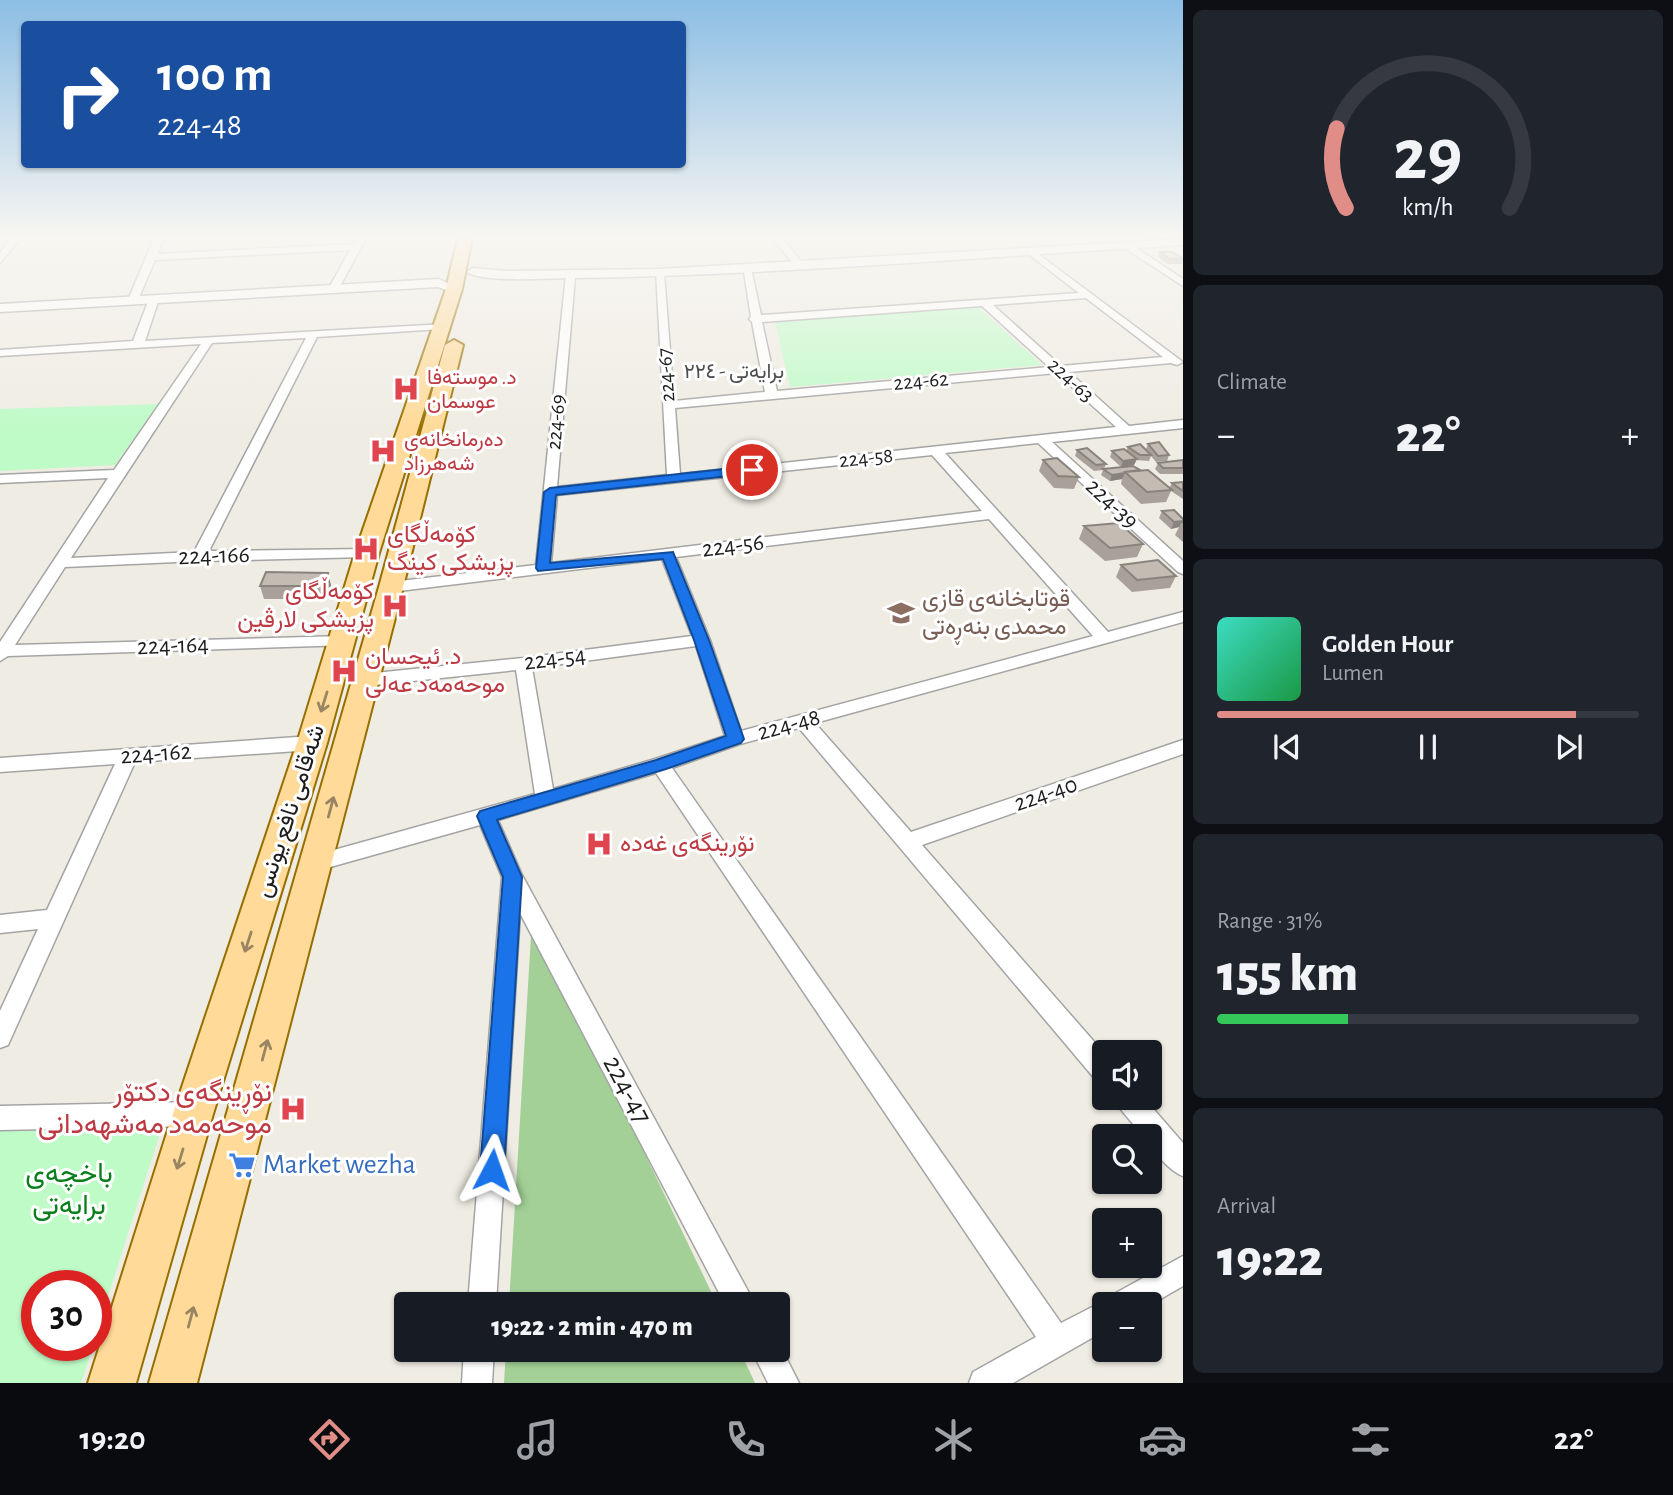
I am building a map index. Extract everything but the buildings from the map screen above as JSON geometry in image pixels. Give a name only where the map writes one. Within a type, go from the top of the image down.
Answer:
[{"type":"main road","name":"شەقامی نافع یونس","points":[[173,1383],[391,587],[405,481],[441,326],[450,303]]},
{"type":"main road","name":"شەقامی نافع یونس","points":[[112,1383],[312,743],[368,553],[405,481],[452,303]]},
{"type":"street","points":[[0,308],[91,303]]},
{"type":"street","points":[[138,344],[153,303]]},
{"type":"street","name":"224-69","points":[[543,568],[568,303]]},
{"type":"street","name":"224-67","points":[[661,303],[674,478]]},
{"type":"street","points":[[751,303],[772,395]]},
{"type":"street","name":"224-63","points":[[985,303],[1126,430]]},
{"type":"street","points":[[754,319],[991,303]]},
{"type":"street","points":[[1099,303],[1178,363]]},
{"type":"street","points":[[0,353],[441,326]]},
{"type":"street","points":[[199,556],[313,334]]},
{"type":"street","points":[[1,653],[209,341]]},
{"type":"street","name":"224-62","points":[[668,405],[1058,369],[1178,363]]},
{"type":"street","name":"224-58","points":[[550,492],[1183,424]]},
{"type":"street","points":[[1166,426],[1183,439]]},
{"type":"street","name":"224-39","points":[[1041,439],[1183,569]]},
{"type":"street","points":[[935,450],[1104,638]]},
{"type":"street","points":[[0,479],[118,474]]},
{"type":"street","name":"224-56","points":[[391,587],[992,514]]},
{"type":"street","name":"224-166","points":[[60,563],[199,556],[368,553]]},
{"type":"street","points":[[668,555],[702,640],[736,739]]},
{"type":"street","name":"224-48","points":[[316,863],[660,765],[736,739],[1183,617]]},
{"type":"street","name":"224-164","points":[[1,653],[343,640]]},
{"type":"street","name":"224-54","points":[[365,680],[523,664],[702,640]]},
{"type":"street","points":[[523,664],[545,796]]},
{"type":"street","points":[[803,721],[1092,1057]]},
{"type":"street","name":"224-162","points":[[0,765],[312,743]]},
{"type":"street","name":"224-40","points":[[909,841],[1183,747]]},
{"type":"street","points":[[0,1037],[128,756]]},
{"type":"street","points":[[660,765],[1056,1342]]},
{"type":"street","name":"224-47","points":[[486,816],[512,877],[735,1292]]},
{"type":"street","points":[[483,1292],[512,877]]},
{"type":"street","points":[[0,924],[53,918]]},
{"type":"street","points":[[1138,1110],[1183,1163]]},
{"type":"street","points":[[0,1118],[194,1114]]},
{"type":"street","points":[[1145,1292],[1183,1270]]},
{"type":"street","points":[[984,1383],[1092,1322]]},
{"type":"street","points":[[477,1383],[478,1362]]},
{"type":"street","points":[[772,1362],[784,1383]]},
{"type":"green space","points":[[978,307],[1042,365],[790,387],[775,322]]},
{"type":"green space","points":[[158,404],[115,465],[0,471],[0,409]]},
{"type":"green space","points":[[532,919],[711,1292],[510,1292]]},
{"type":"green space","name":"باخچەی برایەتی","points":[[167,1111],[112,1284],[112,1270],[21,1270],[21,1361],[88,1361],[81,1383],[0,1383],[0,1126]]},
{"type":"green space","points":[[505,1362],[745,1362],[755,1383],[504,1383]]},
{"type":"place","name":"د. موستەفا عوسمان","points":[[406,389]]},
{"type":"place","name":"دەرمانخانەی شەهرزاد","points":[[383,451]]},
{"type":"place","name":"کۆمەڵگای پزیشکی کینگ","points":[[366,549]]},
{"type":"place","name":"کۆمەڵگای پزیشکی لارڤین","points":[[395,606]]},
{"type":"place","name":"قوتابخانەی قازی محمدی بنەڕەتی","points":[[901,613]]},
{"type":"place","name":"د. ئیحسان موحەمەد عەلی","points":[[344,671]]},
{"type":"place","name":"نۆرینگەی غەدە","points":[[599,844]]},
{"type":"place","name":"نۆڕینگەی دکتۆر موحەمەد مەشهەدانی","points":[[293,1109]]},
{"type":"place","name":"Market wezha","points":[[242,1165]]},
{"type":"district","name":"برایەتی - ٢٢٤","points":[[734,371]]},
{"type":"route","points":[[492,1170],[512,877],[486,816],[545,796],[660,765],[736,739],[702,640],[668,555],[543,568],[550,492],[752,470]]}]
